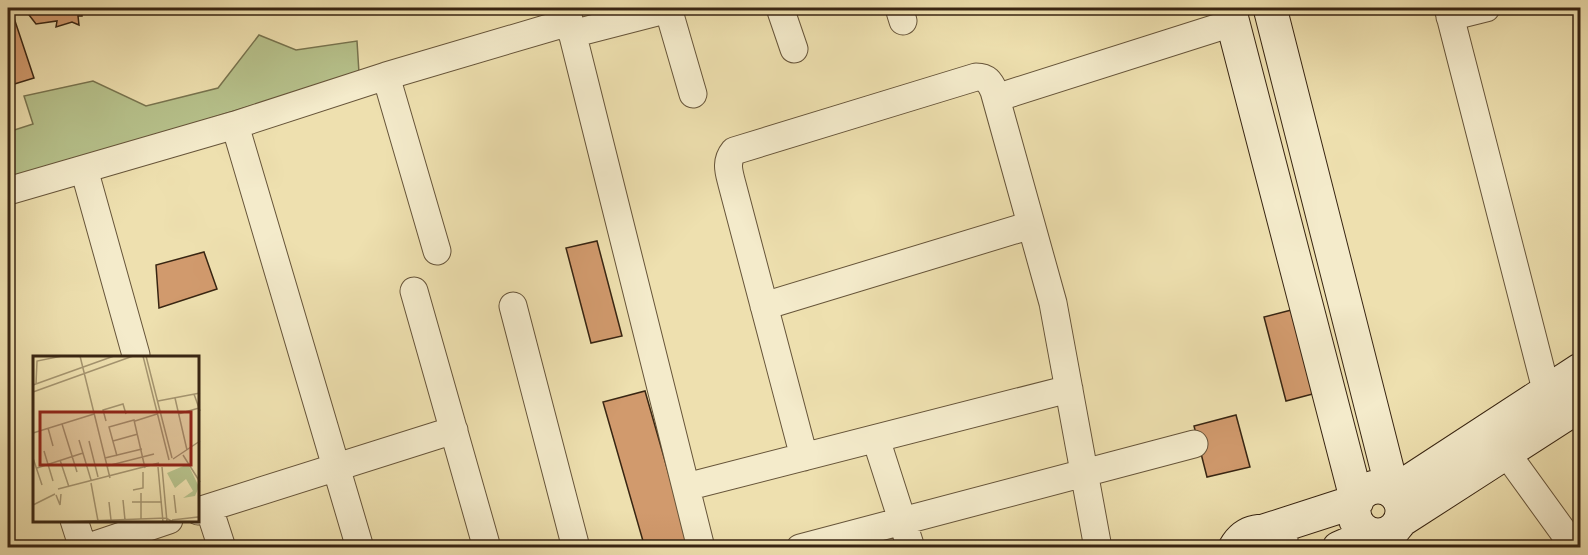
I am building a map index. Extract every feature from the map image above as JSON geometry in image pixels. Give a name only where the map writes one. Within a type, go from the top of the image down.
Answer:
[{"type":"street","points":[[8,191],[235,125],[386,76],[569,21],[668,8],[693,94]]},
{"type":"street","points":[[780,8],[794,49]]},
{"type":"street","points":[[1270,8],[1397,506],[1391,531],[1385,534],[1371,534],[1339,548]]},
{"type":"street","points":[[1486,8],[1449,12],[1568,407]]},
{"type":"street","points":[[996,98],[1231,15],[1357,501]]},
{"type":"street","points":[[569,21],[701,548]]},
{"type":"street","points":[[386,76],[437,251]]},
{"type":"street","points":[[804,457],[728,165],[729,157],[734,151],[976,78],[984,78],[990,82],[996,98],[1053,303],[1098,548]]},
{"type":"street","points":[[235,125],[360,548]]},
{"type":"street","points":[[84,169],[136,355]]},
{"type":"street","points":[[764,306],[1031,225]]},
{"type":"street","points":[[414,291],[487,548]]},
{"type":"street","points":[[513,306],[576,548]]},
{"type":"street","points":[[1397,506],[1507,454],[1568,407],[1581,370]]},
{"type":"street","points":[[686,487],[1069,389]]},
{"type":"street","points":[[1397,506],[1568,407]]},
{"type":"street","points":[[222,548],[204,509],[454,430]]},
{"type":"street","points":[[876,439],[911,548]]},
{"type":"street","points":[[800,548],[1194,444]]},
{"type":"street","points":[[1507,454],[1575,548]]},
{"type":"street","points":[[1371,534],[1358,523],[1354,512],[1357,501],[1366,490],[1380,487],[1397,506]]},
{"type":"street","points":[[1211,548],[1258,540],[1357,501]]},
{"type":"street","points":[[75,522],[84,548],[163,522]]},
{"type":"green space","points":[[259,35],[296,50],[357,41],[359,73],[8,180],[8,132],[33,124],[24,96],[93,81],[146,106],[218,88]]},
{"type":"building","points":[[82,8],[82,16],[78,16],[79,25],[72,22],[56,27],[57,21],[36,24],[26,11]]},
{"type":"building","points":[[12,12],[34,78],[8,86],[8,13]]},
{"type":"building","points":[[597,241],[622,336],[591,343],[566,248]]},
{"type":"building","points":[[204,252],[217,289],[159,308],[156,265]]},
{"type":"building","points":[[1303,307],[1324,391],[1286,401],[1264,317]]},
{"type":"building","points":[[645,391],[690,548],[645,548],[603,402]]},
{"type":"building","points":[[1236,415],[1250,467],[1207,477],[1194,426]]}]
